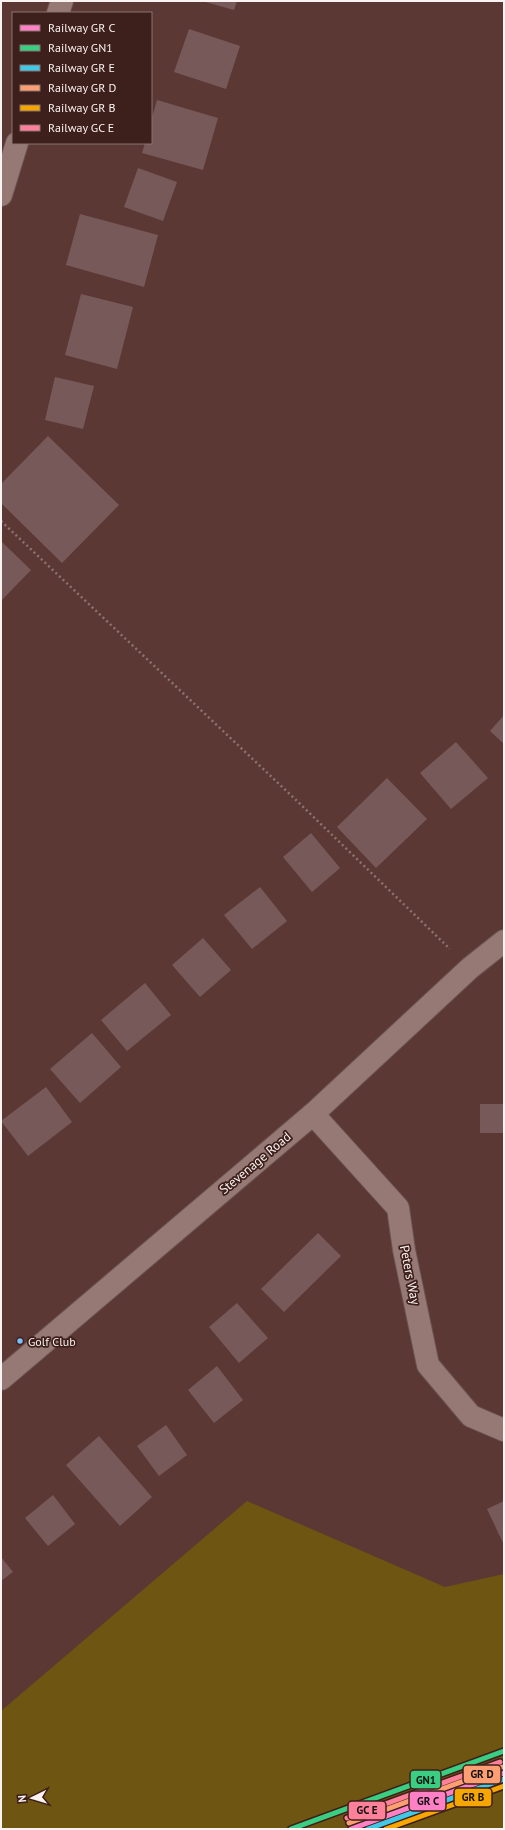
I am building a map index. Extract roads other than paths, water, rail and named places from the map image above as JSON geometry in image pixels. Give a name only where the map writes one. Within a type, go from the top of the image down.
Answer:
[{"type":"main road","points":[[58,12],[62,1]]},
{"type":"main road","points":[[1,195],[17,144]]},
{"type":"main road","name":"Stevenage Road","points":[[1,1379],[313,1114],[470,968],[504,941]]},
{"type":"main road","name":"Peters Way","points":[[313,1114],[398,1208],[404,1250],[428,1365],[471,1416],[504,1430]]},
{"type":"rail line","name":"GN1","points":[[291,1829],[504,1751]]},
{"type":"place","name":"Golf Club","points":[[20,1341]]}]
